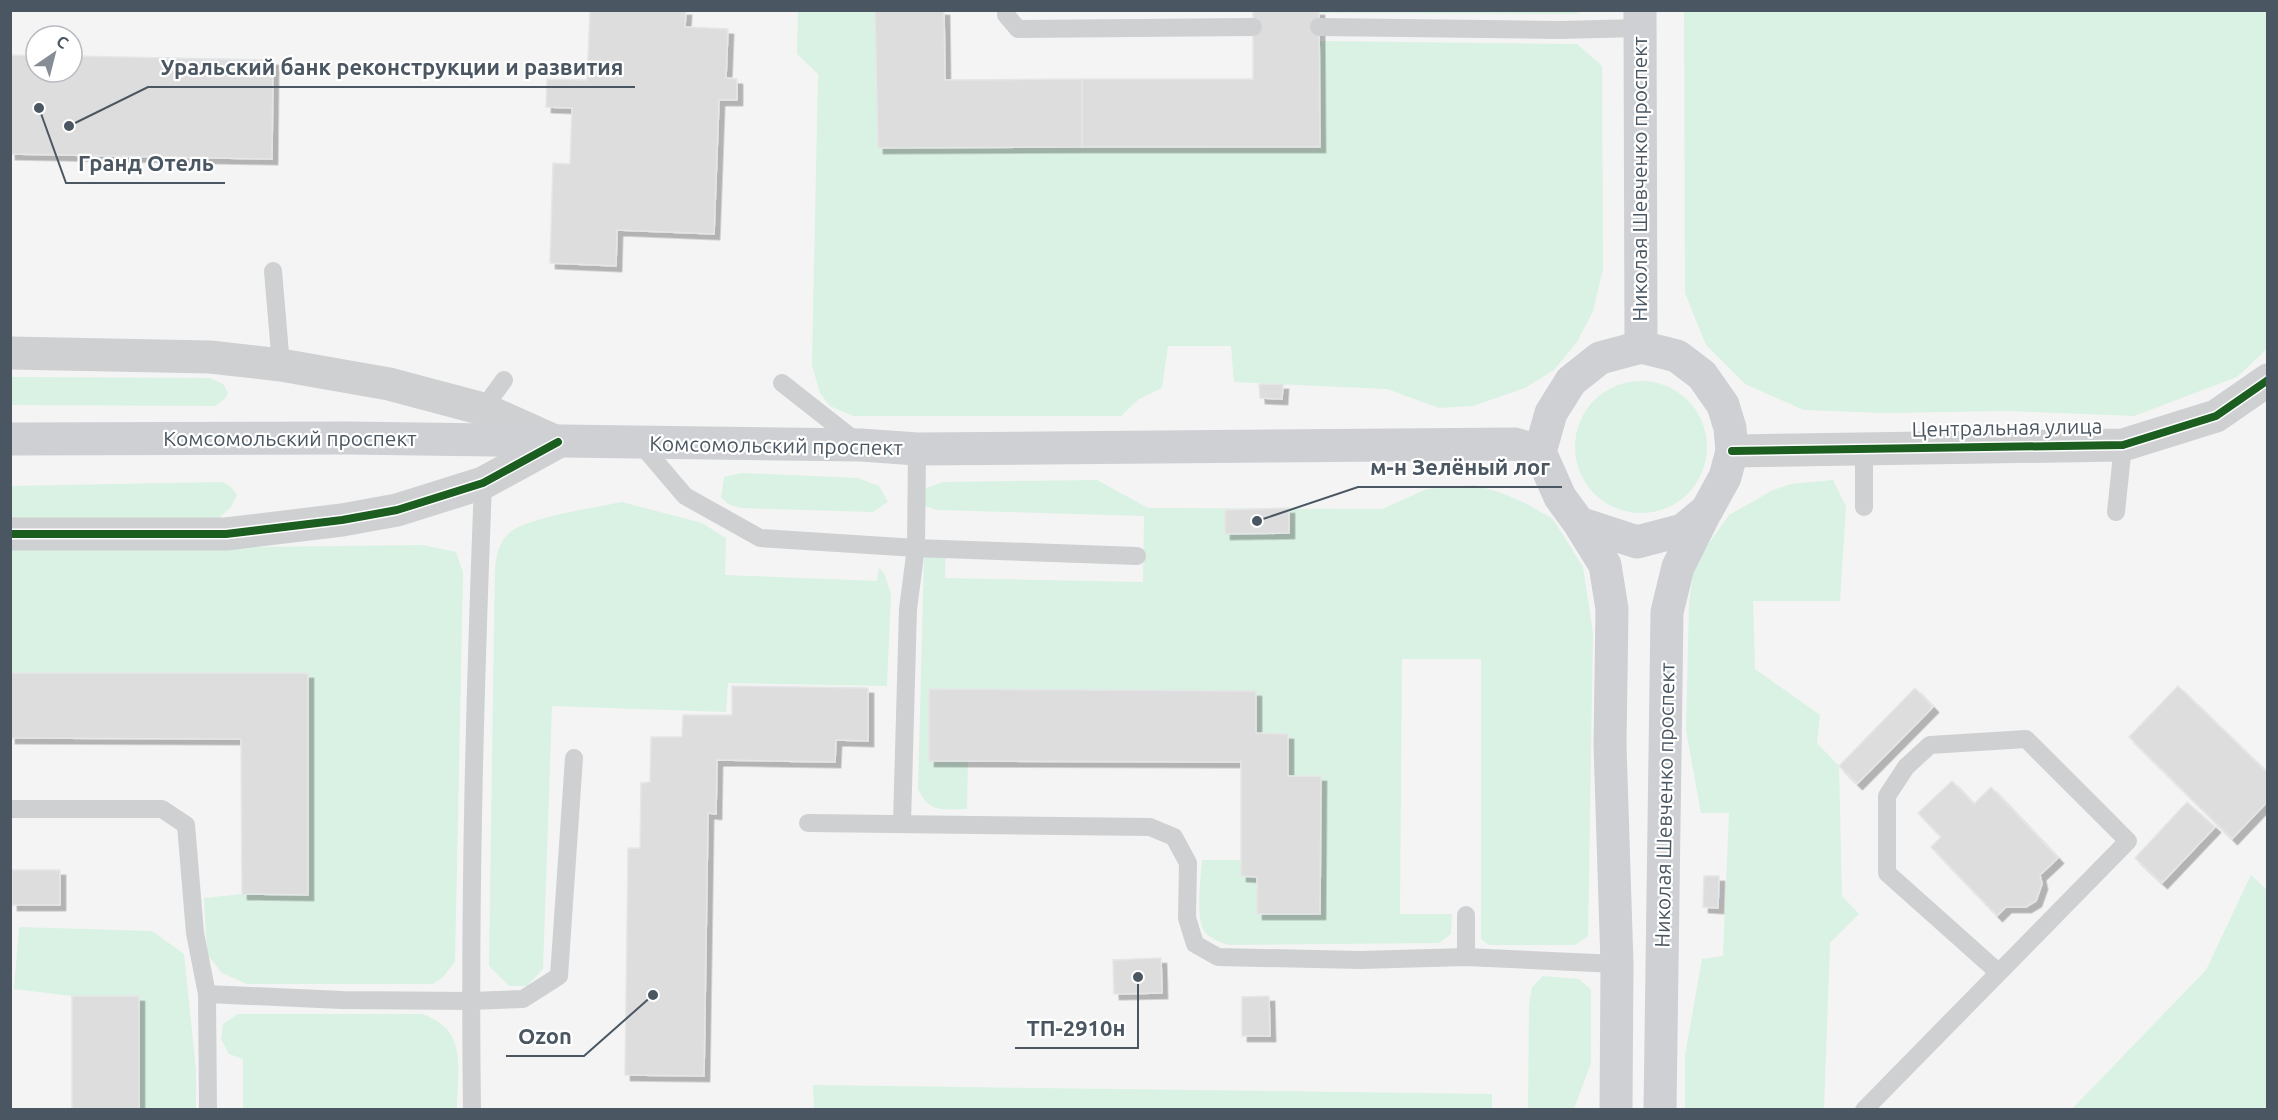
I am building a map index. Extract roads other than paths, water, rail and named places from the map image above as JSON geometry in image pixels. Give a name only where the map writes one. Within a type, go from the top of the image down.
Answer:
[{"type":"main road","name":"Николая Шевченко проспект","points":[[1640,19],[1641,347]]},
{"type":"main road","points":[[1579,523],[1636,542],[1683,530],[1707,510],[1725,477],[1732,451],[1730,428],[1723,405],[1702,375],[1677,356],[1641,347],[1600,358],[1571,381],[1551,413],[1540,452],[1560,497],[1605,565],[1612,609],[1610,745],[1617,964],[1616,1110]]},
{"type":"main road","name":"Комсомольский проспект","points":[[10,439],[216,438],[639,442],[861,445],[917,449],[1515,444],[1540,452]]},
{"type":"main road","name":"Николая Шевченко проспект","points":[[1660,1110],[1667,612],[1678,567],[1707,510]]},
{"type":"street","points":[[10,352],[210,357],[281,365],[389,384],[483,410],[558,442]]},
{"type":"street","name":"Центральная улица","points":[[1732,451],[2122,445],[2216,416],[2268,380]]},
{"type":"street","points":[[10,534],[226,534],[342,520],[397,510],[483,483],[558,442]]},
{"type":"lane","points":[[1006,10],[1006,15],[1018,29],[1203,19],[1253,27]]},
{"type":"lane","points":[[1319,27],[1559,30],[1640,19]]},
{"type":"lane","points":[[273,271],[281,365]]},
{"type":"lane","points":[[483,410],[504,380]]},
{"type":"lane","points":[[782,383],[861,445]]},
{"type":"lane","points":[[639,442],[685,496],[760,538],[916,548],[1137,555]]},
{"type":"lane","points":[[2116,512],[2122,445]]},
{"type":"lane","points":[[902,824],[908,609],[916,548],[917,449]]},
{"type":"lane","points":[[1864,449],[1864,507]]},
{"type":"lane","points":[[472,1110],[470,1001],[478,601],[483,483]]},
{"type":"lane","points":[[1864,1110],[2128,841],[2026,739],[1930,745],[1906,767],[1887,796],[1887,873],[1998,972]]},
{"type":"lane","points":[[207,994],[342,1000],[523,999],[559,976],[574,758]]},
{"type":"lane","points":[[10,809],[162,809],[186,825],[195,933],[207,994],[208,1110]]},
{"type":"lane","points":[[808,823],[1150,827],[1174,837],[1188,863],[1187,918],[1195,944],[1218,957],[1360,960],[1466,957],[1617,964]]},
{"type":"lane","points":[[1466,915],[1466,957]]},
{"type":"place","name":"Гранд Отель","points":[[39,108]]},
{"type":"place","name":"Уральский банк реконструкции и развития","points":[[69,126]]},
{"type":"place","name":"м-н Зелёный лог","points":[[1257,521]]},
{"type":"place","name":"ТП-2910н","points":[[1138,977]]},
{"type":"place","name":"Ozon","points":[[653,995]]}]
